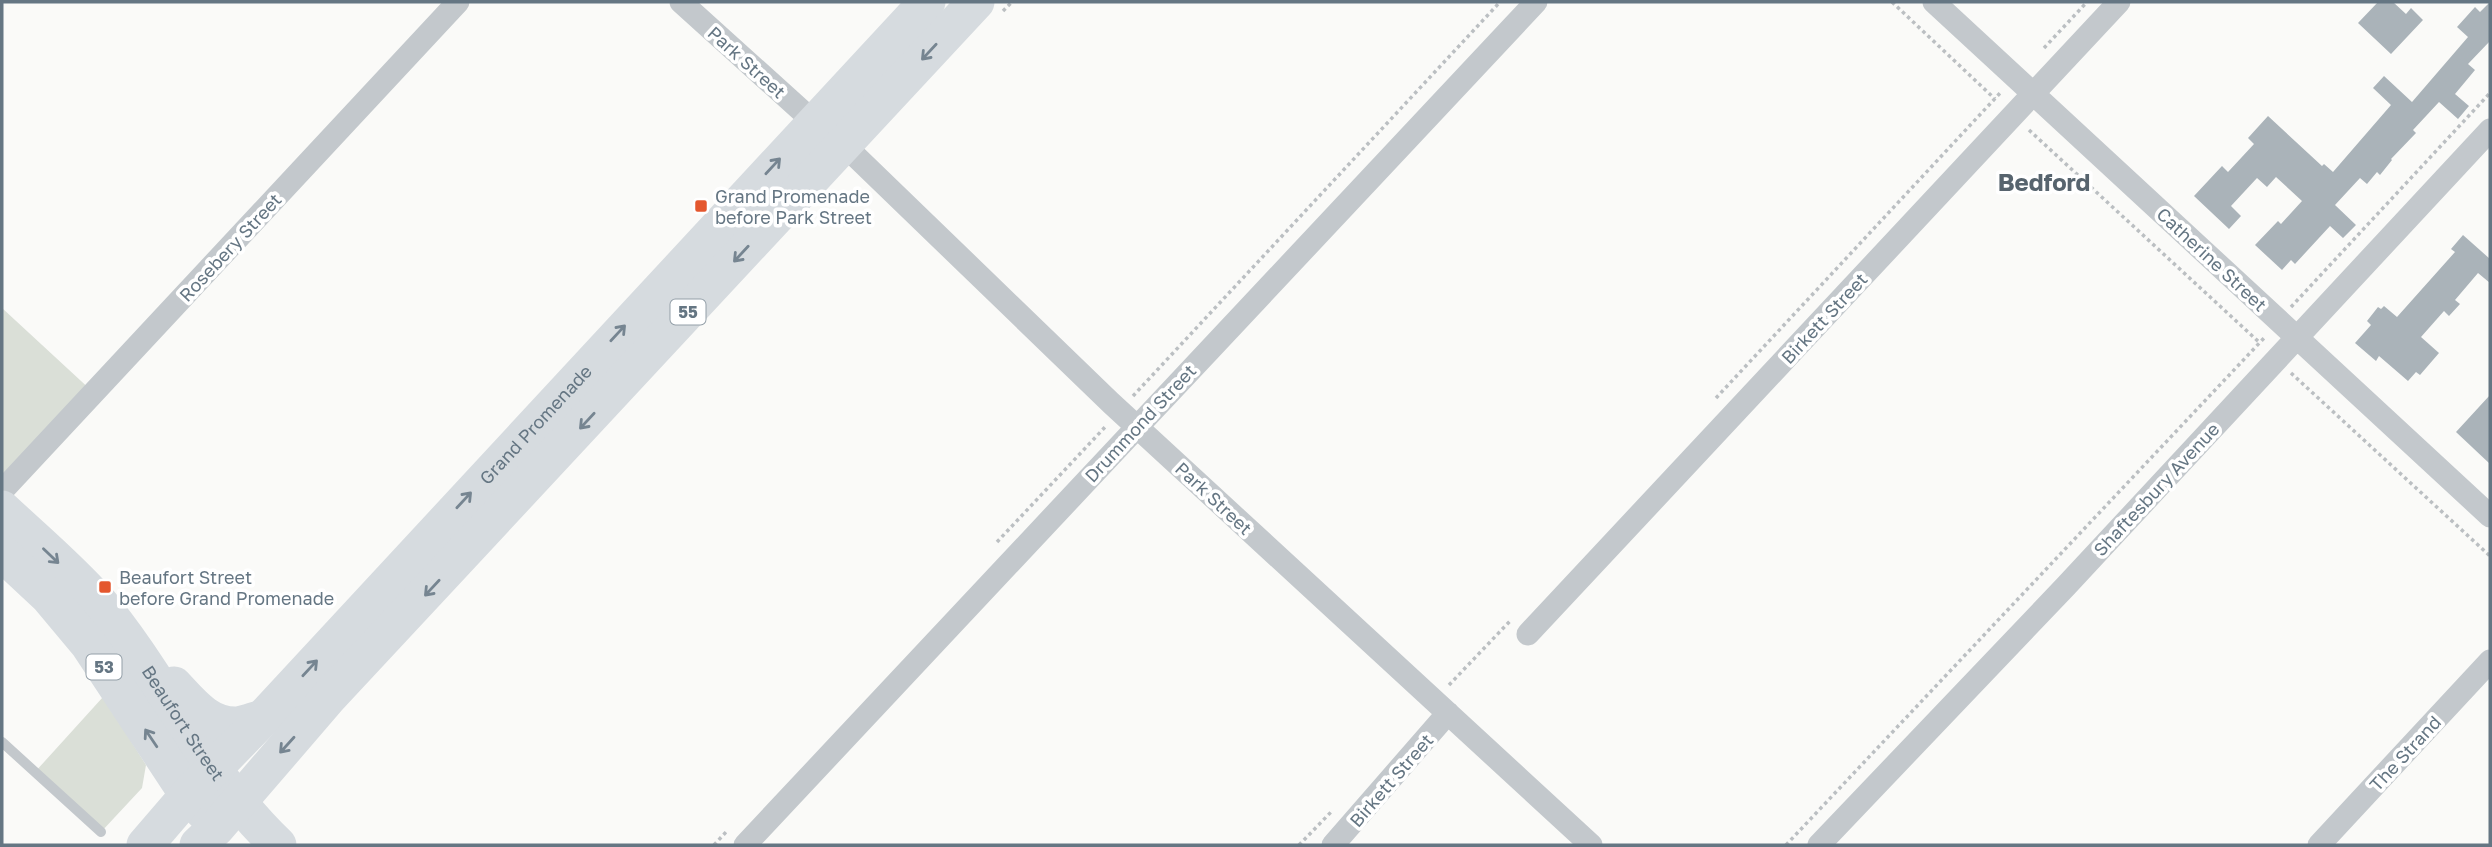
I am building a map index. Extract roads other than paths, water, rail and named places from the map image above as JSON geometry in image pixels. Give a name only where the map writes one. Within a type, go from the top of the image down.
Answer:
[{"type":"main road","name":"Grand Promenade","points":[[145,845],[188,795],[263,718],[927,2]]},
{"type":"main road","name":"Grand Promenade","points":[[221,830],[328,698],[976,2]]},
{"type":"main road","name":"Beaufort Street","points":[[2,509],[97,600],[214,768],[221,830]]},
{"type":"main road","name":"Beaufort Street","points":[[2,553],[48,596],[89,645],[188,795],[221,830],[260,828],[278,845]]},
{"type":"main road","points":[[129,644],[206,717],[237,725],[263,718]]},
{"type":"street","name":"Rosebery Street","points":[[2,491],[458,2]]},
{"type":"street","name":"Park Street","points":[[681,2],[814,122]]},
{"type":"street","name":"Drummond Street","points":[[745,845],[1536,2]]},
{"type":"street","name":"Catherine Street","points":[[1934,2],[2490,516]]},
{"type":"street","name":"Birkett Street","points":[[1528,634],[2119,2]]},
{"type":"street","name":"Shaftesbury Avenue","points":[[1819,845],[2066,586],[2490,130]]},
{"type":"street","name":"Park Street","points":[[843,144],[1137,427],[1591,845]]},
{"type":"street","name":"The Strand","points":[[2319,845],[2490,661]]},
{"type":"street","name":"Birkett Street","points":[[1334,845],[1448,713]]},
{"type":"lane","points":[[2,742],[101,832]]},
{"type":"place","name":"Grand Promenade before Park Street","points":[[701,206]]},
{"type":"place","name":"Beaufort Street before Grand Promenade","points":[[105,587]]},
{"type":"district","name":"Bedford","points":[[2044,181]]}]
